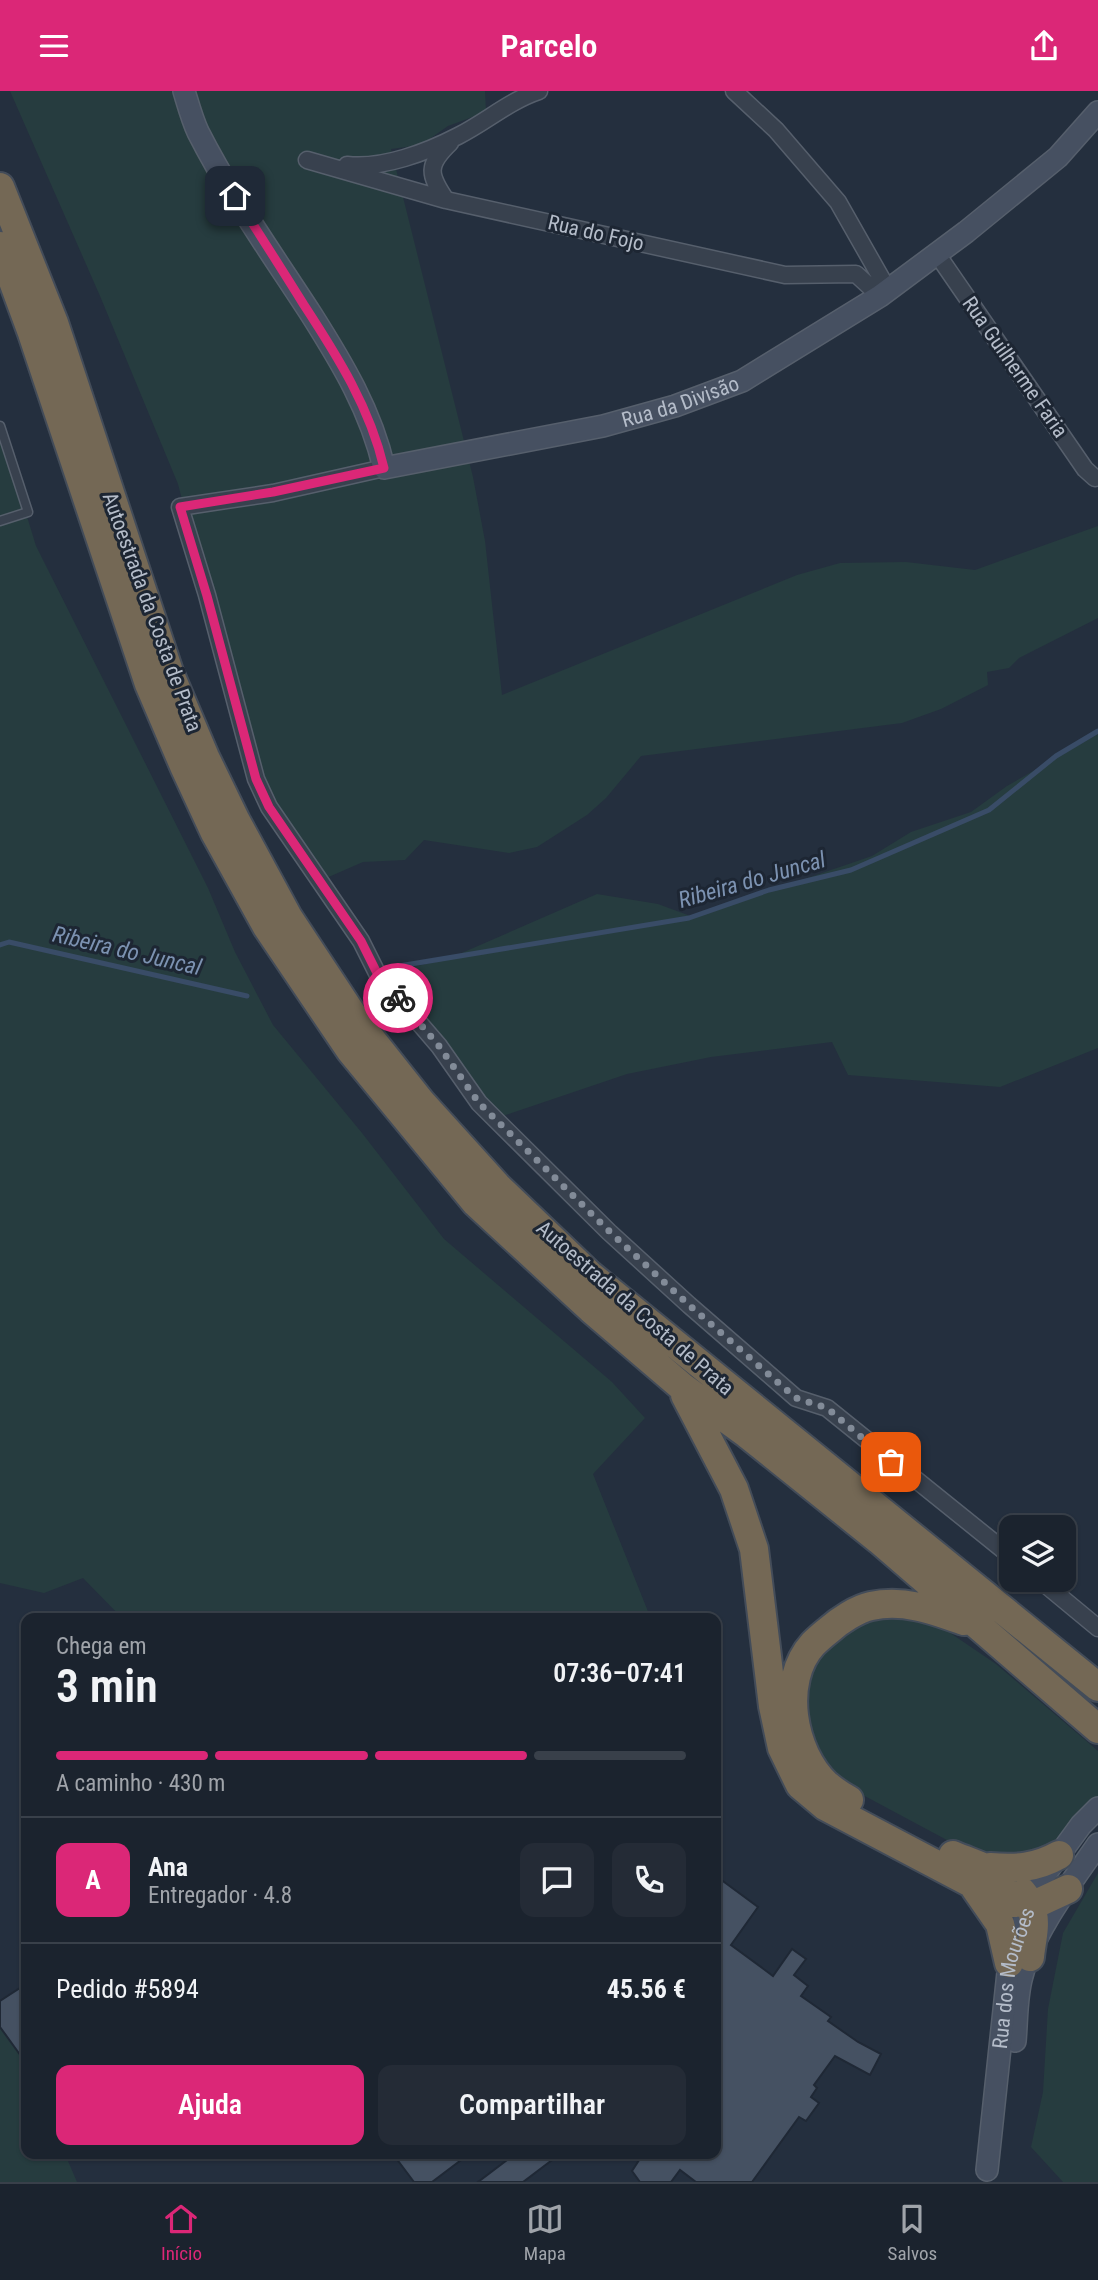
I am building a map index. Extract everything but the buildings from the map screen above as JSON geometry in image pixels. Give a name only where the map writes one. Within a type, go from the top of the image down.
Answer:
[{"type":"highway","name":"Autoestrada da Costa de Prata","points":[[0,187],[54,323],[174,684],[236,821],[288,917],[356,1020],[421,1103],[497,1186],[590,1275],[1098,1687]]},
{"type":"highway","name":"Autoestrada da Costa de Prata","points":[[0,247],[32,333],[149,684],[215,833],[267,927],[350,1050],[476,1203],[591,1309],[681,1386],[747,1434],[879,1540],[1098,1729]]},
{"type":"highway","points":[[681,1386],[734,1489],[754,1549],[773,1706],[782,1748],[800,1785],[825,1806],[976,1875],[1046,1862],[1059,1855]]},
{"type":"highway","points":[[974,1624],[905,1603],[869,1606],[836,1624],[811,1645],[798,1673],[793,1701],[796,1733],[808,1762],[827,1784],[878,1817],[944,1851],[1009,1903],[1030,1904],[1068,1889]]},
{"type":"highway","points":[[976,1875],[1019,1960]]},
{"type":"highway","points":[[1019,1960],[1034,1925],[1030,1904]]},
{"type":"street","points":[[184,91],[197,129],[235,196],[349,376],[366,411],[384,468]]},
{"type":"street","points":[[198,91],[235,196]]},
{"type":"street","points":[[446,200],[435,185],[431,171],[436,156],[457,137],[523,96],[539,91]]},
{"type":"street","points":[[734,91],[776,130],[838,202],[884,293]]},
{"type":"street","name":"Rua da Divisão","points":[[999,1547],[827,1408],[796,1398],[659,1278],[479,1103],[439,1046],[378,975],[361,941],[269,807],[256,779],[180,507],[273,492],[603,426],[675,406],[742,381],[884,293],[937,254],[1058,157],[1098,112]]},
{"type":"street","name":"Rua do Fojo","points":[[457,137],[408,156],[362,167],[307,160],[446,200],[785,275],[856,274],[884,293]]},
{"type":"street","name":"Rua Guilherme Faria","points":[[937,254],[1085,469],[1097,479]]},
{"type":"street","points":[[1054,1592],[1098,1628]]},
{"type":"street","name":"Rua dos Mourões","points":[[1030,1904],[1043,1877],[1081,1825],[1098,1808]]},
{"type":"street","name":"Rua dos Mourões","points":[[985,2176],[1019,1960],[1098,1844]]},
{"type":"lane","points":[[0,426],[28,512],[0,521]]},
{"type":"green space","points":[[10,91],[485,91],[486,112],[448,126],[421,145],[391,149],[473,477],[485,541],[502,695],[797,575],[840,563],[906,562],[975,570],[1098,526],[1098,618],[1019,658],[1009,668],[987,672],[988,685],[941,709],[902,723],[641,756],[606,798],[587,815],[537,847],[509,853],[424,840],[405,860],[363,862],[324,879],[269,795],[212,615],[178,484],[100,296]]},
{"type":"green space","points":[[0,428],[36,546],[208,888],[235,952],[273,1025],[362,1133],[444,1239],[612,1382],[645,1418],[593,1474],[649,1613],[117,1613],[83,1578],[44,1593],[0,1583]]},
{"type":"green space","points":[[1098,734],[1098,1048],[1000,1087],[848,1075],[832,1042],[711,1057],[627,1074],[500,1117],[386,973],[448,959],[597,894],[658,904],[693,917],[872,856],[911,832],[971,812],[1007,786]]},
{"type":"green space","points":[[906,1615],[937,1624],[996,1664],[1098,1751],[1098,1797],[1052,1844],[1024,1856],[973,1854],[834,1777],[817,1752],[805,1717],[807,1688],[829,1642],[876,1616]]},
{"type":"green space","points":[[1098,1873],[1098,2182],[1063,2182],[1031,2147],[1043,2092],[1048,2009],[1063,1933]]},
{"type":"green space","points":[[0,2009],[11,2025],[21,2049],[21,2159],[67,2159],[77,2182],[0,2182]]},
{"type":"waterway","name":"Ribeira do Juncal","points":[[381,969],[689,918],[769,890],[851,870],[989,810],[1056,756],[1098,731]]},
{"type":"waterway","name":"Ribeira do Juncal","points":[[0,945],[9,942],[247,996]]},
{"type":"way so far","points":[[398,998],[439,1046],[479,1103],[610,1232],[796,1398],[827,1408],[891,1462]]},
{"type":"route","points":[[235,196],[349,376],[366,411],[384,468],[273,492],[180,507],[256,779],[269,807],[361,941],[378,975],[398,998]]}]
